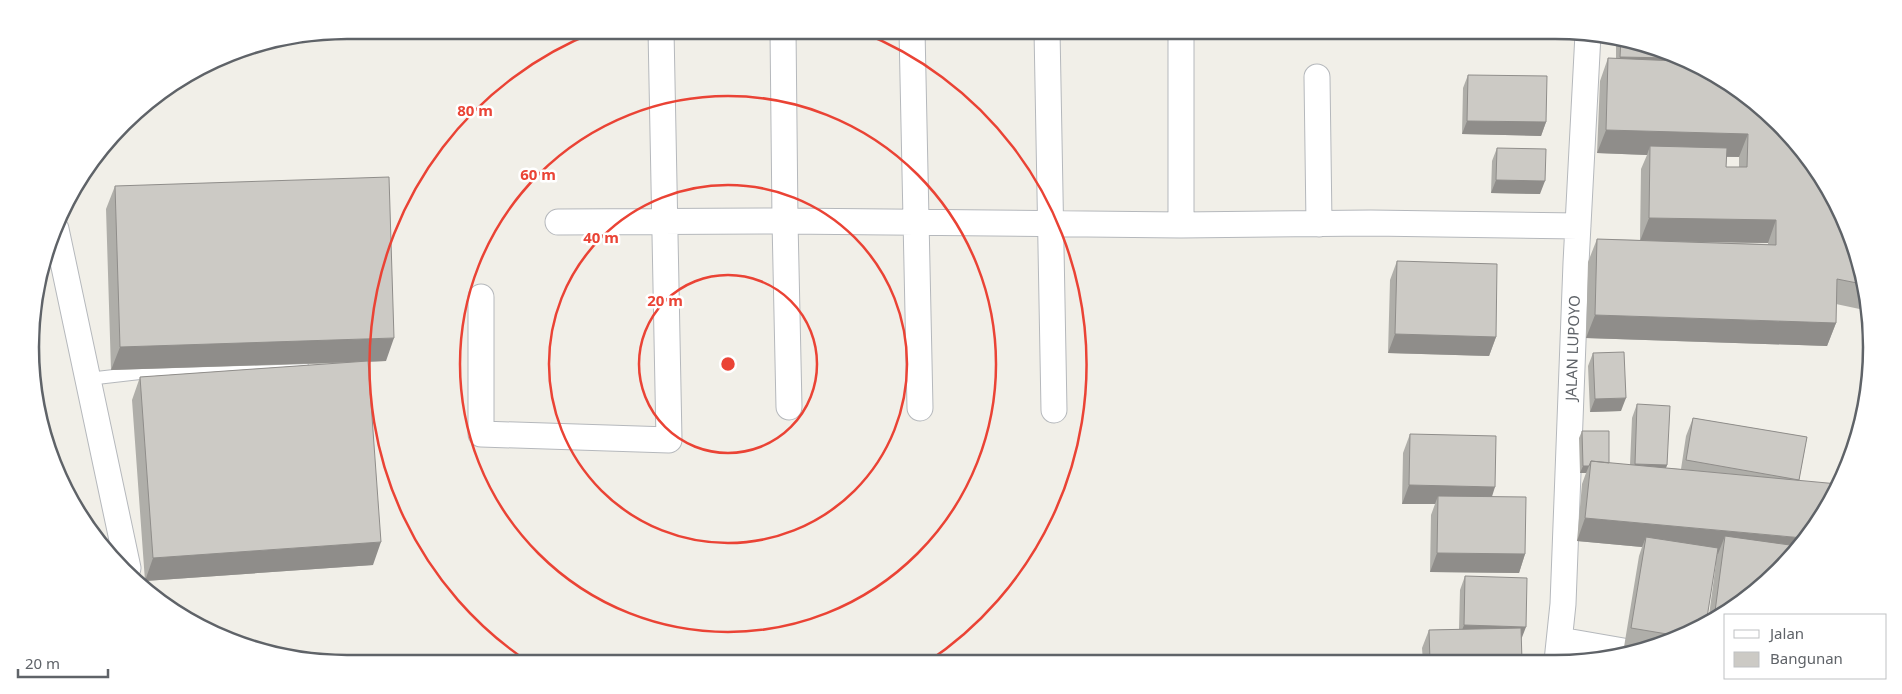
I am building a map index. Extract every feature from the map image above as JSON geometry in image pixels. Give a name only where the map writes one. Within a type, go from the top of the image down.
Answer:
[{"type":"street","points":[[481,297],[480,434],[669,440],[661,39]]},
{"type":"street","points":[[783,39],[784,221],[789,407]]},
{"type":"street","points":[[912,39],[920,408]]},
{"type":"street","points":[[1047,39],[1054,410]]},
{"type":"street","points":[[1181,39],[1181,225]]},
{"type":"street","name":"JALAN LUPOYO","points":[[1559,651],[1588,40]]},
{"type":"street","points":[[1317,77],[1319,224]]},
{"type":"street","points":[[558,222],[784,221],[1578,226]]},
{"type":"street","points":[[58,239],[127,563]]},
{"type":"street","points":[[1559,651],[1602,652]]},
{"type":"lane","points":[[88,379],[157,371],[219,367],[302,366]]},
{"type":"building","points":[[1621,46],[1662,58],[1620,57]]},
{"type":"building","points":[[1608,58],[1669,61],[1709,80],[1743,102],[1773,129],[1800,159],[1822,193],[1840,229],[1853,267],[1856,283],[1837,279],[1836,323],[1595,315],[1597,239],[1776,245],[1776,220],[1649,218],[1650,146],[1727,148],[1726,167],[1747,167],[1748,134],[1606,130]]},
{"type":"building","points":[[1468,75],[1547,76],[1546,122],[1467,121]]},
{"type":"building","points":[[1497,148],[1546,149],[1545,181],[1496,180]]},
{"type":"building","points":[[389,177],[394,338],[120,347],[115,186]]},
{"type":"building","points":[[1397,261],[1497,264],[1496,337],[1395,334]]},
{"type":"building","points":[[1624,352],[1626,398],[1595,399],[1593,353]]},
{"type":"building","points":[[368,361],[381,542],[153,558],[140,377]]},
{"type":"building","points":[[1637,404],[1670,406],[1667,465],[1635,464]]},
{"type":"building","points":[[1693,418],[1807,437],[1799,480],[1686,460]]},
{"type":"building","points":[[1582,431],[1609,431],[1609,463],[1591,461],[1589,466],[1583,466]]},
{"type":"building","points":[[1410,434],[1496,436],[1495,487],[1409,485]]},
{"type":"building","points":[[1591,461],[1831,483],[1822,501],[1798,538],[1585,518]]},
{"type":"building","points":[[1438,496],[1526,497],[1525,554],[1437,553]]},
{"type":"building","points":[[1725,536],[1791,545],[1773,565],[1743,592],[1715,610]]},
{"type":"building","points":[[1646,537],[1718,548],[1707,615],[1667,634],[1631,628]]},
{"type":"building","points":[[1465,576],[1527,578],[1526,627],[1464,625]]},
{"type":"building","points":[[1521,628],[1522,655],[1430,655],[1429,630]]}]
